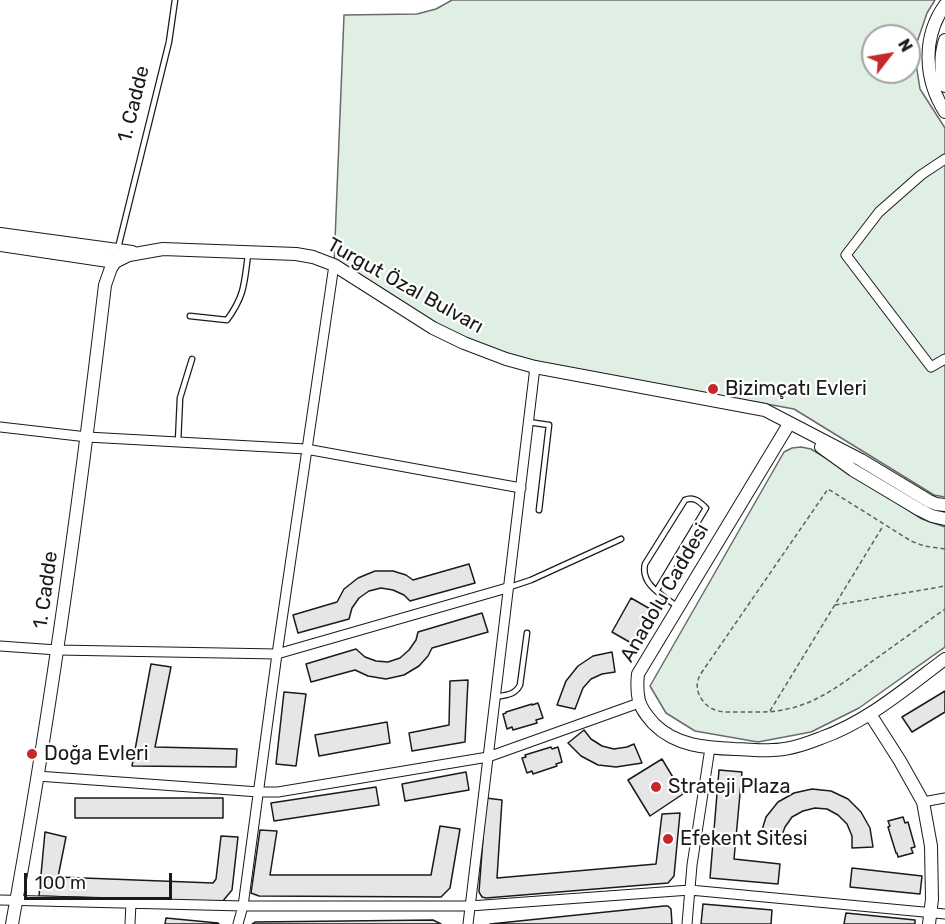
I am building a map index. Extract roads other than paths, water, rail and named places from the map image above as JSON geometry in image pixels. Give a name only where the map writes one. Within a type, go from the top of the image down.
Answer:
[{"type":"street","points":[[945,4],[932,31],[927,60],[933,88],[945,112]]},
{"type":"street","points":[[945,40],[941,69],[945,86]]},
{"type":"street","points":[[945,159],[921,174],[879,212],[846,255],[931,367],[945,359]]},
{"type":"street","points":[[0,234],[116,256]]},
{"type":"street","points":[[0,245],[116,256]]},
{"type":"street","name":"Turgut Özal Bulvarı","points":[[116,256],[122,258],[163,249],[296,254],[313,257],[333,265],[433,328],[464,343],[535,367],[765,410],[861,460],[929,501],[945,506]]},
{"type":"street","name":"1. Cadde","points":[[12,924],[57,650],[87,437],[105,285],[116,256]]},
{"type":"street","points":[[238,924],[246,890],[277,654],[333,265]]},
{"type":"street","points":[[468,924],[535,367]]},
{"type":"street","name":"Turgut Özal Bulvarı","points":[[789,424],[863,476],[926,513],[945,519]]},
{"type":"street","name":"Anadolu Caddesi","points":[[639,703],[638,674],[789,424]]},
{"type":"street","points":[[0,427],[87,437],[306,449],[521,488]]},
{"type":"street","points":[[0,646],[57,650],[277,654],[507,588]]},
{"type":"street","points":[[37,776],[278,792],[488,757],[639,703],[646,716],[669,736],[686,743],[710,748],[774,750],[798,746],[823,738],[870,714],[945,659]]},
{"type":"street","points":[[870,714],[923,802],[931,846],[930,918]]},
{"type":"street","points":[[687,924],[692,865],[710,748]]},
{"type":"street","points":[[923,802],[945,798]]},
{"type":"street","points":[[0,900],[243,906],[470,906],[690,890],[930,918],[945,914]]},
{"type":"street","points":[[130,924],[131,903]]},
{"type":"lane","name":"1. Cadde","points":[[116,256],[169,42],[175,0]]},
{"type":"lane","points":[[190,316],[227,320],[242,294],[248,252]]},
{"type":"lane","points":[[178,442],[180,398],[192,359]]},
{"type":"lane","points":[[528,422],[549,425],[539,510]]},
{"type":"lane","points":[[657,590],[706,508],[696,500],[691,498],[685,500],[645,564],[644,574],[649,585],[678,607]]},
{"type":"lane","points":[[507,588],[531,580],[621,539]]},
{"type":"lane","points":[[495,697],[511,694],[519,688],[527,633]]},
{"type":"place","name":"Bizimçatı Evleri","points":[[713,389]]},
{"type":"place","name":"Doğa Evleri","points":[[32,754]]},
{"type":"place","name":"Strateji Plaza","points":[[656,787]]},
{"type":"place","name":"Efekent Sitesi","points":[[668,839]]}]
